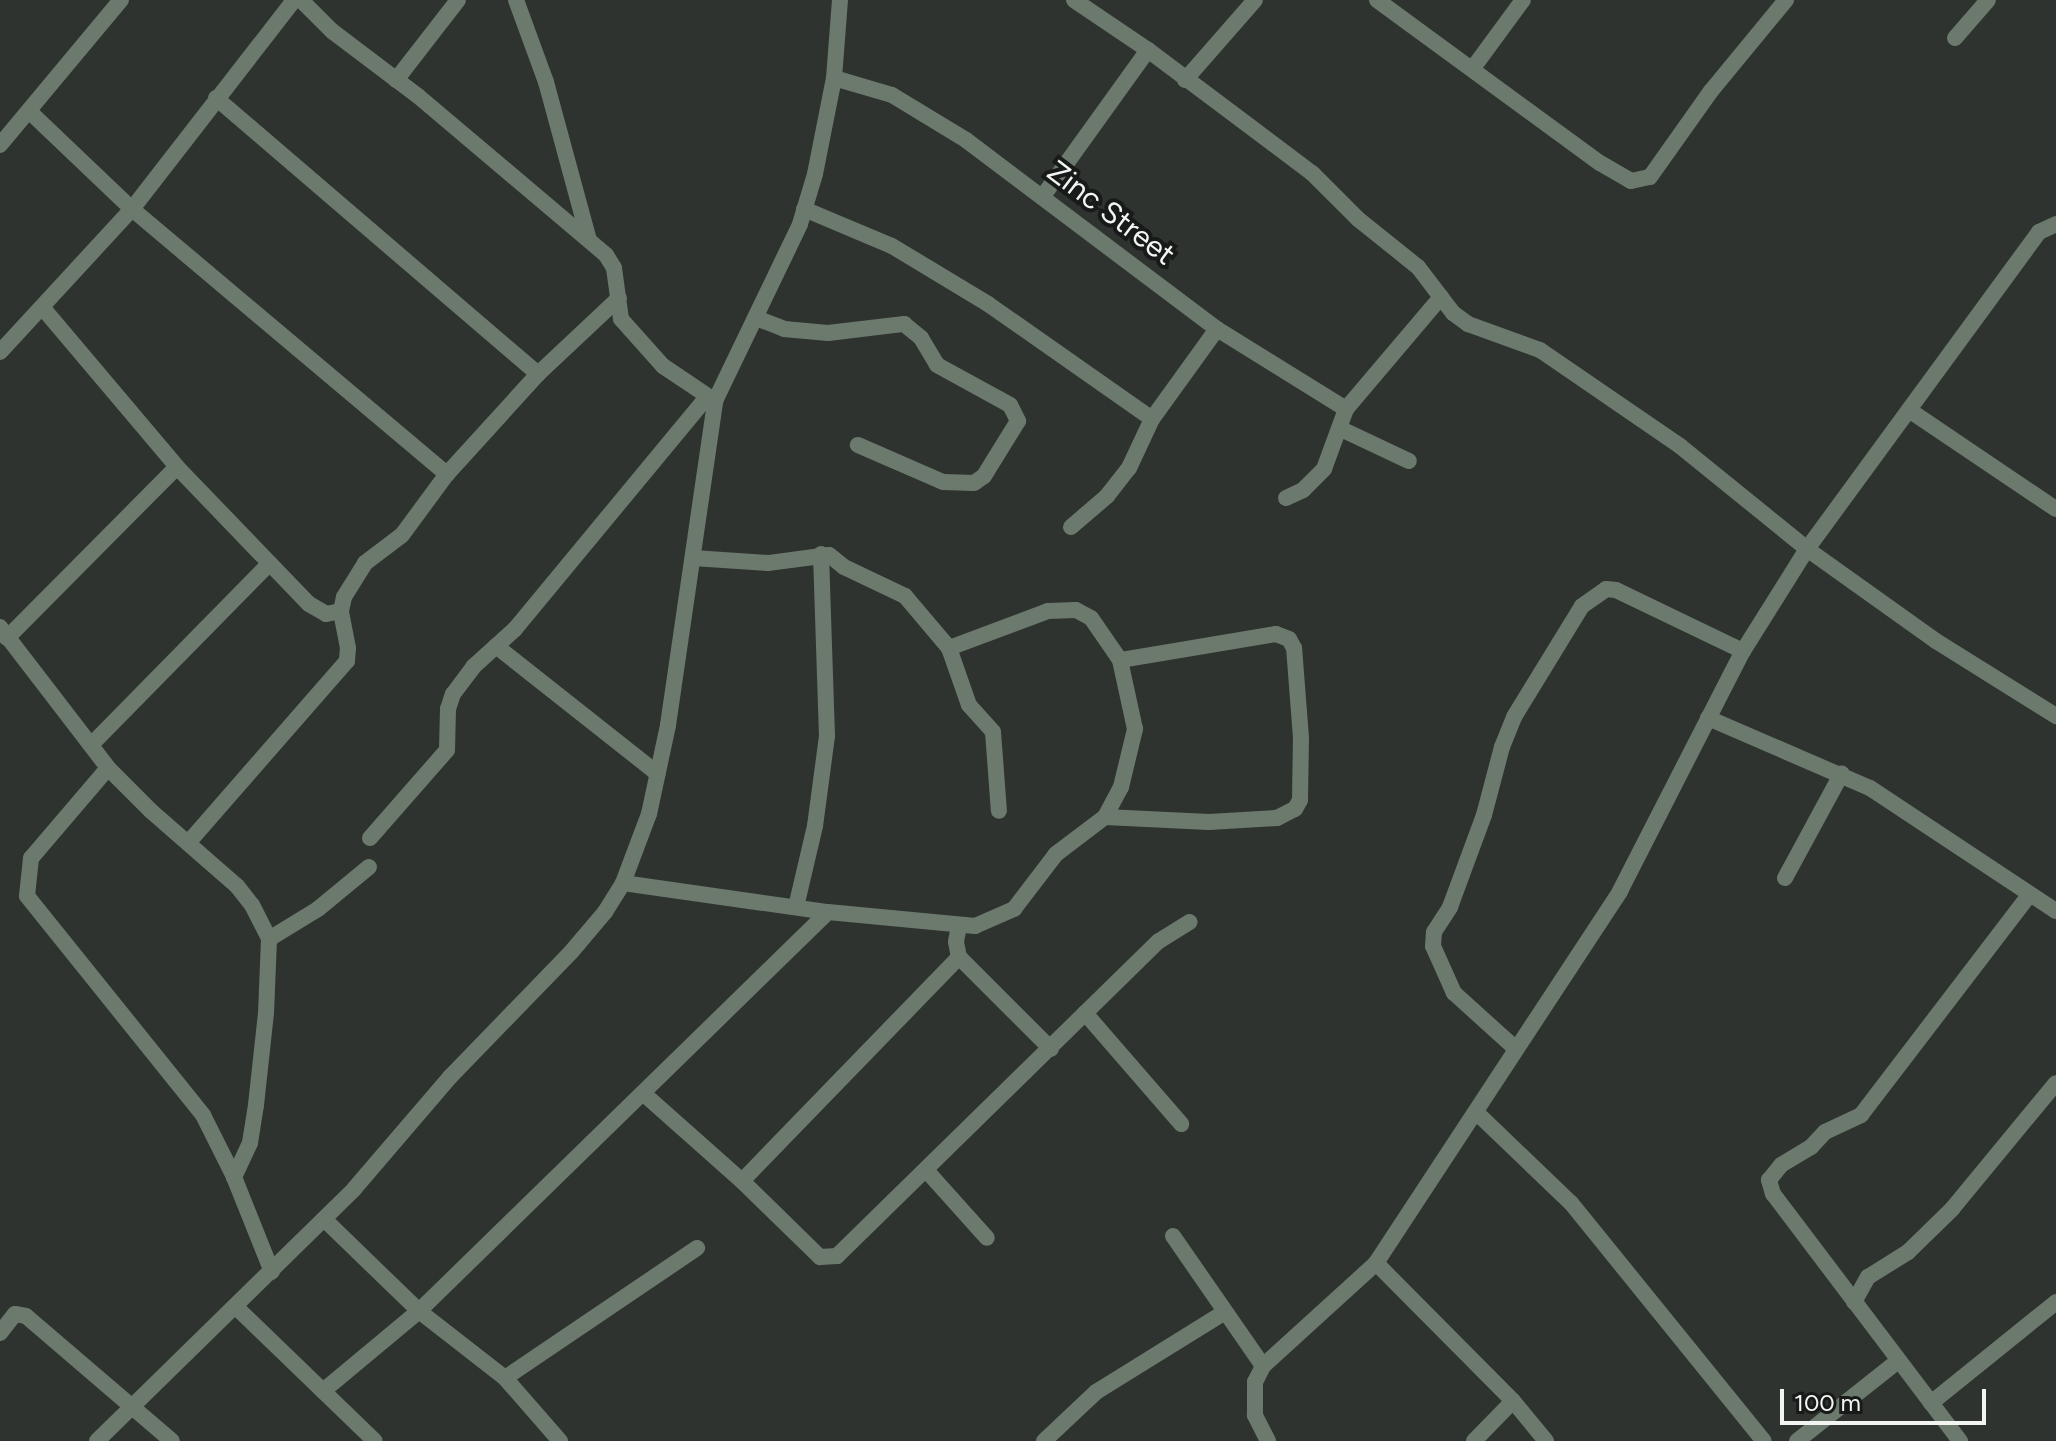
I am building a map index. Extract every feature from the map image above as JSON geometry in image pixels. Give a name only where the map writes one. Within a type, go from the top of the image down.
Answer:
[{"type":"street","points":[[0,352],[132,209],[294,0]]},
{"type":"street","points":[[301,0],[332,31],[396,80],[612,261],[621,319],[638,342],[663,366],[711,399]]},
{"type":"street","points":[[396,80],[458,0]]},
{"type":"street","points":[[516,0],[546,82],[589,240]]},
{"type":"street","points":[[370,838],[447,750],[448,709],[453,694],[515,629],[711,399],[756,318],[804,209],[815,174],[834,78],[840,0]]},
{"type":"street","points":[[1074,0],[1148,50],[1312,173],[1358,219],[1418,267],[1453,313],[1480,331],[1540,350],[1680,446],[1807,549],[1995,681],[2056,716]]},
{"type":"street","points":[[1185,80],[1255,0]]},
{"type":"street","points":[[1377,0],[1600,163],[1631,181],[1650,177],[1711,91],[1786,0]]},
{"type":"street","points":[[1473,68],[1523,0]]},
{"type":"street","points":[[1955,38],[1988,0]]},
{"type":"street","points":[[0,145],[30,112],[112,3]]},
{"type":"street","points":[[1043,196],[1148,50]]},
{"type":"street","name":"Zinc Street","points":[[834,78],[892,95],[966,140],[1217,329],[1346,409]]},
{"type":"street","points":[[216,98],[538,374]]},
{"type":"street","points":[[30,112],[132,209],[447,474]]},
{"type":"street","points":[[804,209],[892,246],[988,304],[1152,419]]},
{"type":"street","points":[[1268,1441],[1255,1415],[1253,1398],[1263,1366],[1376,1263],[1620,891],[1743,651],[1807,549],[2039,232],[2056,224]]},
{"type":"street","points":[[1286,498],[1303,490],[1324,469],[1346,409],[1441,297]]},
{"type":"street","points":[[188,843],[347,661],[348,648],[341,611],[349,585],[365,563],[402,535],[447,474],[538,374],[619,298]]},
{"type":"street","points":[[42,307],[177,467],[309,604],[326,614],[341,611]]},
{"type":"street","points":[[756,318],[784,329],[828,333],[904,324],[921,338],[937,365],[1010,405],[1018,421],[984,476],[974,483],[943,482],[858,445]]},
{"type":"street","points":[[1071,527],[1107,496],[1129,468],[1152,419],[1217,329]]},
{"type":"street","points":[[97,1441],[324,1219],[450,1077],[542,984],[605,912],[623,883],[637,853],[658,774],[693,558],[711,399]]},
{"type":"street","points":[[1909,410],[2056,509]]},
{"type":"street","points":[[1341,429],[1409,461]]},
{"type":"street","points":[[177,467],[4,632],[108,768],[237,886],[252,905],[269,939],[266,1013],[256,1105],[250,1143],[234,1177]]},
{"type":"street","points":[[693,558],[768,563],[821,554],[905,596],[949,648],[969,705],[993,732],[999,811]]},
{"type":"street","points":[[796,907],[815,826],[827,736],[821,554]]},
{"type":"street","points":[[91,745],[270,563]]},
{"type":"street","points":[[1516,1049],[1454,993],[1433,946],[1434,932],[1450,907],[1484,815],[1502,747],[1514,717],[1582,606],[1606,589],[1616,590],[1743,651]]},
{"type":"street","points":[[623,883],[828,912],[945,922],[959,926],[975,926],[1014,909],[1056,854],[1105,817],[1115,803],[1135,729],[1120,660],[1091,618],[1064,609],[1007,624],[949,648]]},
{"type":"street","points":[[1105,817],[1209,822],[1277,818],[1295,809],[1300,800],[1301,738],[1294,648],[1289,639],[1276,634],[1120,660]]},
{"type":"street","points":[[496,646],[658,774]]},
{"type":"street","points":[[1708,718],[1842,773],[1870,788],[2056,911]]},
{"type":"street","points":[[108,768],[31,858],[27,896],[203,1115],[234,1177],[272,1272]]},
{"type":"street","points":[[1785,878],[1842,773]]},
{"type":"street","points":[[269,939],[318,909],[369,867]]},
{"type":"street","points":[[1960,1441],[1773,1194],[1769,1180],[1781,1165],[1811,1147],[1825,1132],[1861,1115],[2030,894]]},
{"type":"street","points":[[323,1391],[419,1311],[828,912]]},
{"type":"street","points":[[644,1094],[742,1181],[820,1257],[837,1256],[1159,941],[1189,922]]},
{"type":"street","points":[[959,926],[956,942],[959,957],[1051,1049]]},
{"type":"street","points":[[742,1181],[959,957]]},
{"type":"street","points":[[1085,1013],[1181,1124]]},
{"type":"street","points":[[1854,1302],[1868,1277],[1908,1252],[1952,1209],[2056,1083]]},
{"type":"street","points":[[1477,1113],[1571,1203],[1764,1441]]},
{"type":"street","points":[[926,1170],[987,1238]]},
{"type":"street","points":[[324,1219],[419,1311],[505,1378],[560,1441]]},
{"type":"street","points":[[1173,1236],[1263,1366]]},
{"type":"street","points":[[505,1378],[697,1248]]},
{"type":"street","points":[[1376,1263],[1513,1401],[1546,1441]]},
{"type":"street","points":[[1931,1403],[2056,1302]]},
{"type":"street","points":[[235,1306],[375,1441]]},
{"type":"street","points":[[1044,1441],[1096,1392],[1225,1312]]},
{"type":"street","points":[[0,1333],[15,1314],[26,1316],[172,1441]]},
{"type":"street","points":[[1797,1441],[1898,1361]]},
{"type":"street","points":[[1474,1441],[1513,1401]]}]
